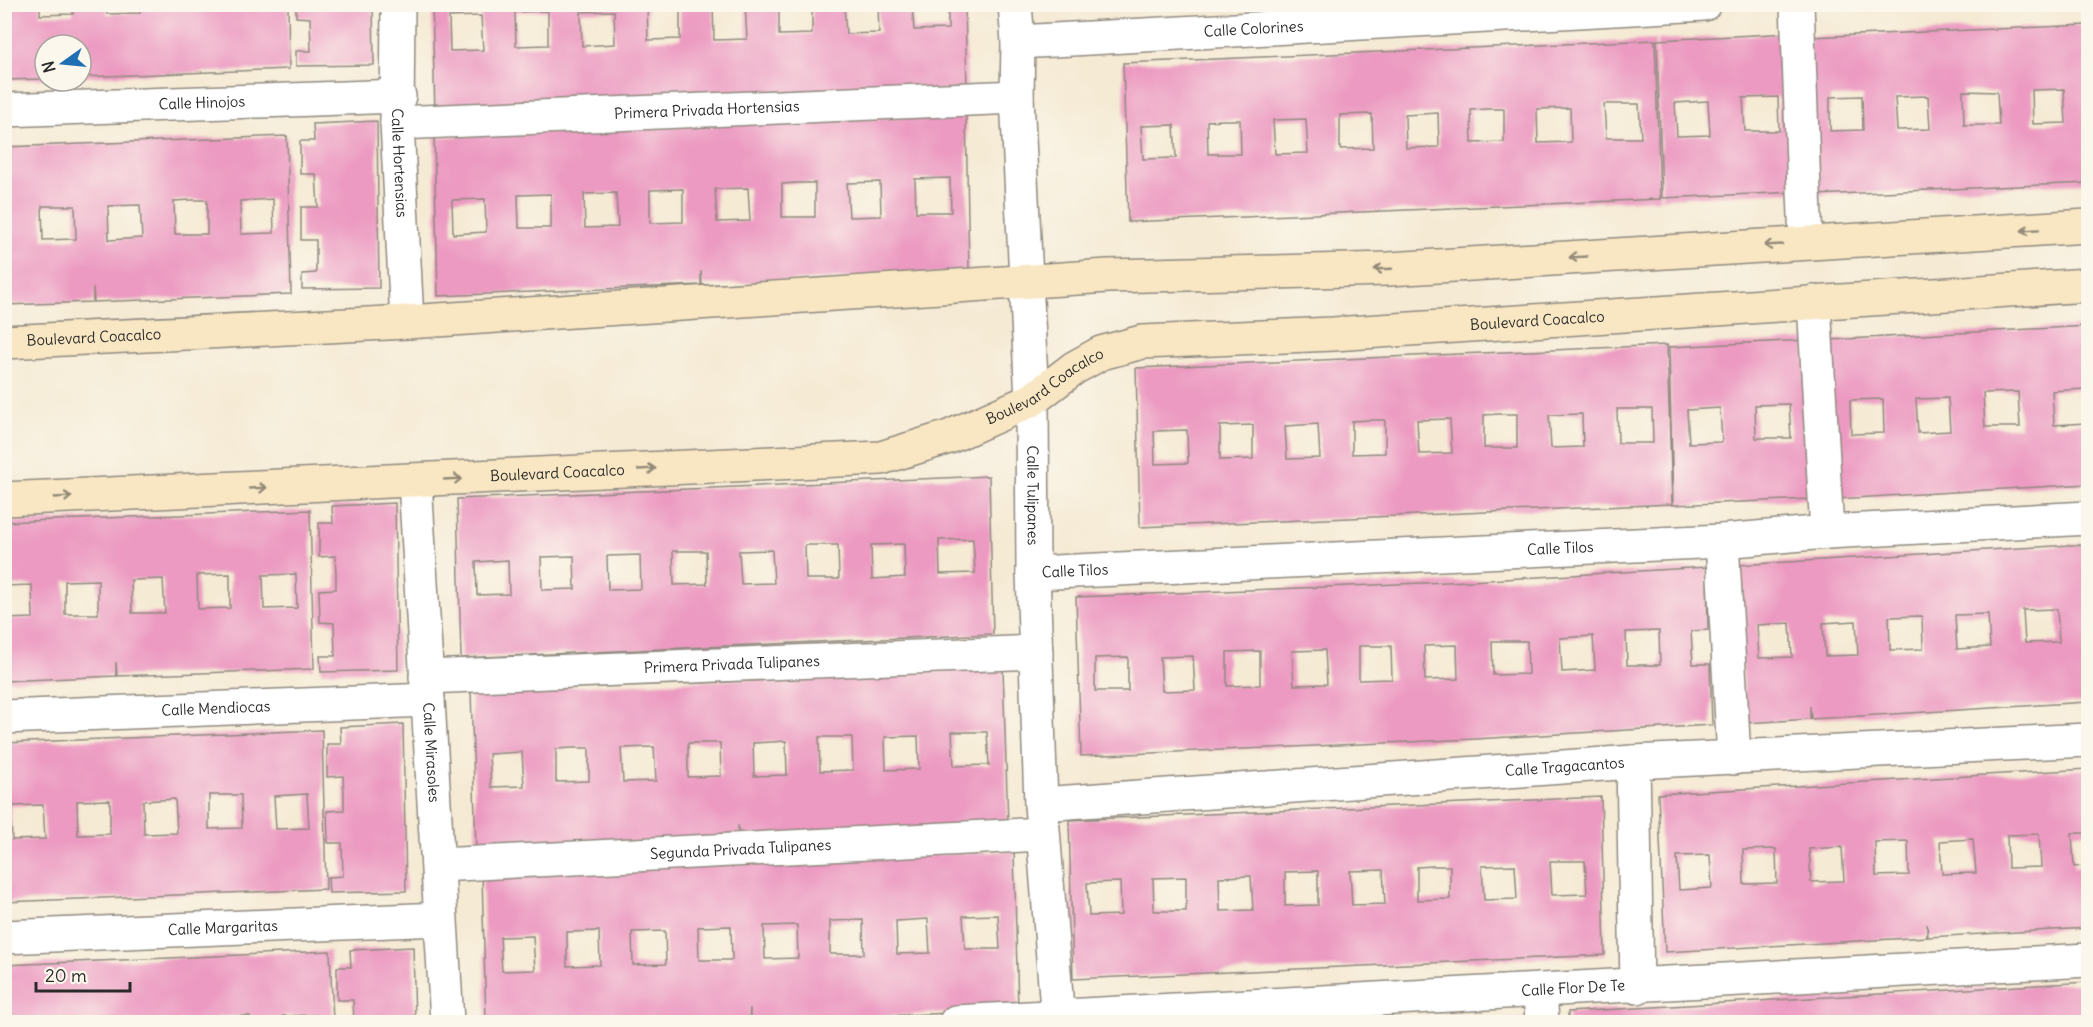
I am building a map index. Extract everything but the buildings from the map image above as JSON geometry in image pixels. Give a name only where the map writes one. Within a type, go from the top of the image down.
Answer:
[{"type":"main road","name":"Boulevard Coacalco","points":[[4,342],[407,322],[1108,276],[1389,269],[2088,226]]},
{"type":"main road","name":"Boulevard Coacalco","points":[[4,499],[881,458],[949,437],[1032,400],[1074,368],[1101,353],[1142,342],[1333,334],[2088,285]]},
{"type":"street","name":"Calle Hortensias","points":[[398,4],[398,109],[407,322]]},
{"type":"street","name":"Calle Tulipanes","points":[[1015,4],[1018,42],[1017,98],[1032,400],[1033,573],[1042,819],[1058,1020]]},
{"type":"street","name":"Calle Colorines","points":[[1018,42],[1704,4]]},
{"type":"street","points":[[1797,4],[1806,243]]},
{"type":"street","name":"Primera Privada Hortensias","points":[[398,109],[1017,98]]},
{"type":"street","name":"Calle Hinojos","points":[[4,110],[398,109]]},
{"type":"street","points":[[1814,302],[1827,532]]},
{"type":"street","name":"Calle Mirasoles","points":[[415,481],[447,1023]]},
{"type":"street","name":"Calle Tilos","points":[[1033,573],[1722,541],[1827,532],[2088,518]]},
{"type":"street","points":[[1722,541],[1734,758]]},
{"type":"street","name":"Primera Privada Tulipanes","points":[[427,688],[1036,652]]},
{"type":"street","name":"Calle Mendiocas","points":[[4,717],[427,688]]},
{"type":"street","name":"Calle Tragacantos","points":[[1042,819],[1633,762],[2088,740]]},
{"type":"street","points":[[1633,762],[1637,987]]},
{"type":"street","name":"Segunda Privada Tulipanes","points":[[438,865],[1042,819]]},
{"type":"street","name":"Calle Margaritas","points":[[4,937],[440,919]]},
{"type":"street","name":"Calle Flor De Te","points":[[956,1023],[1058,1020],[1540,990],[1637,987],[2088,960]]},
{"type":"street","points":[[1540,990],[1542,1023]]}]
